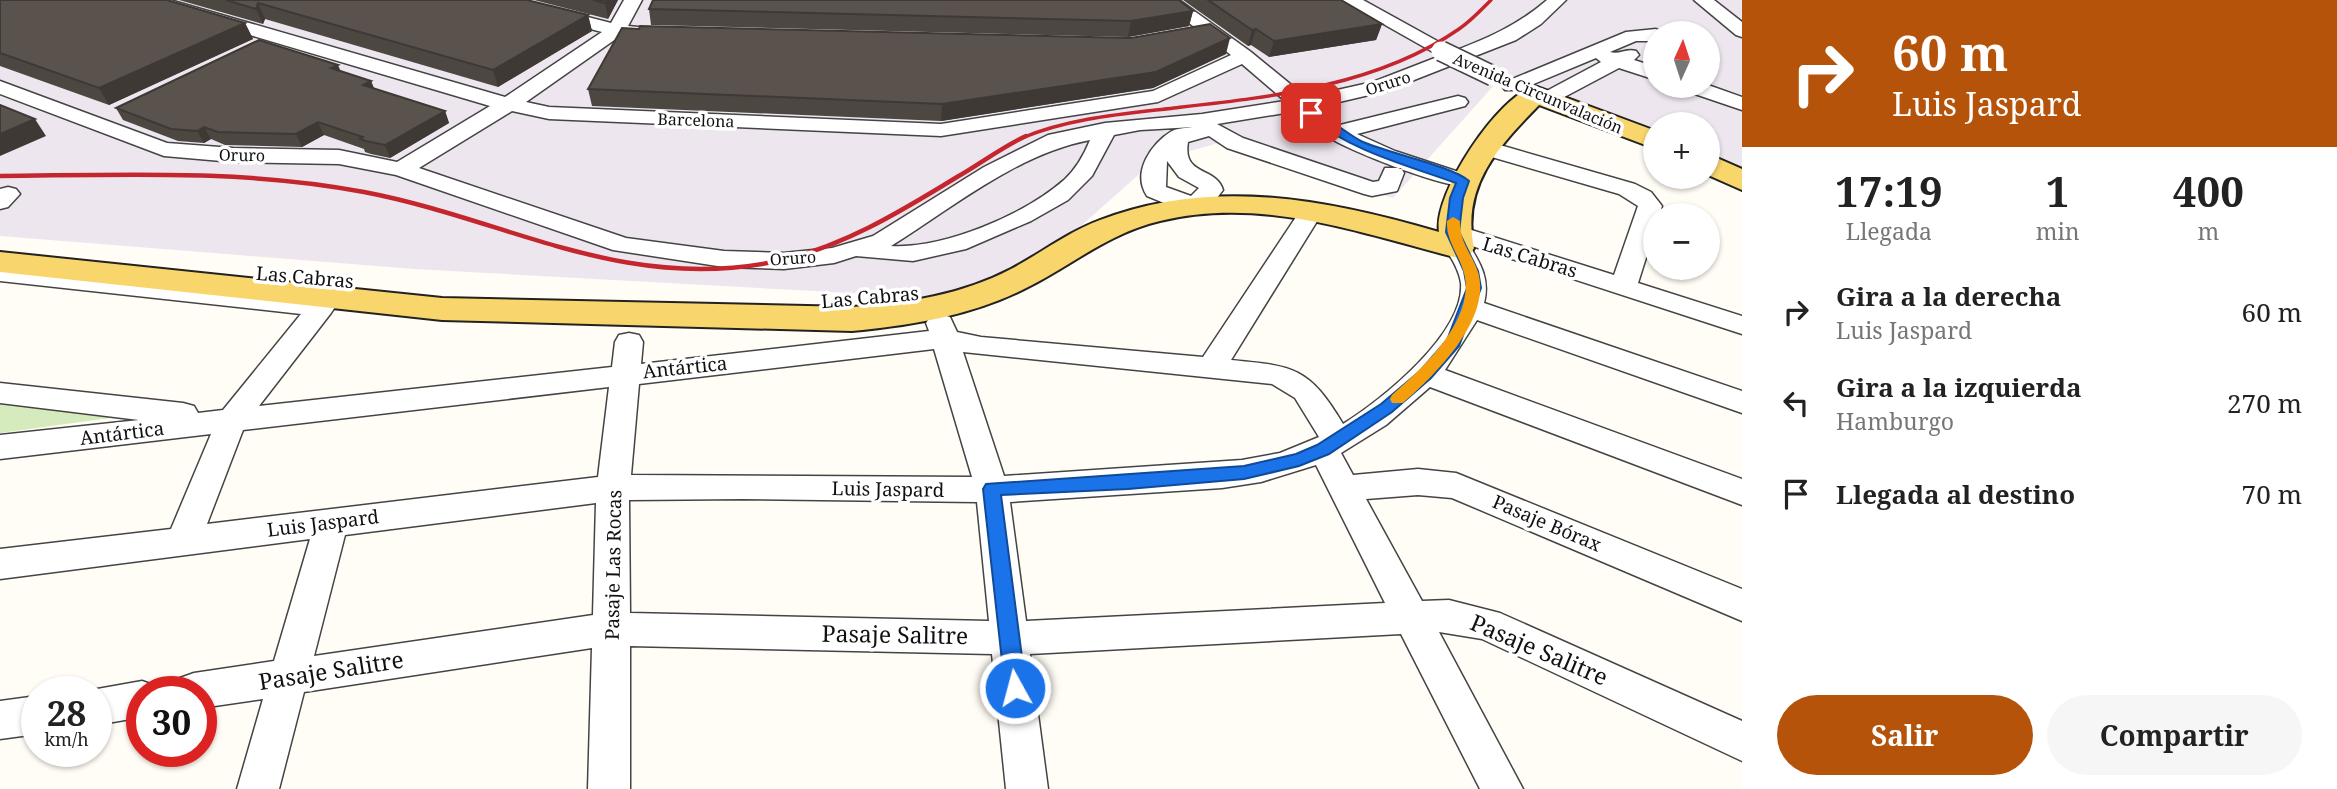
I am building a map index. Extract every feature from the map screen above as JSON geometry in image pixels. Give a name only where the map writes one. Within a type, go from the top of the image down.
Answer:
[{"type":"main road","name":"Avenida Circunvalación","points":[[1531,93],[1643,136]]},
{"type":"main road","points":[[1456,240],[1457,198],[1463,181],[1531,93]]},
{"type":"main road","points":[[1720,169],[1742,181]]},
{"type":"main road","name":"Las Cabras","points":[[4,275],[442,309],[852,319],[939,324],[1112,226],[1202,196],[1281,190],[1371,209],[1456,240]]},
{"type":"main road","name":"Las Cabras","points":[[0,244],[450,292],[851,303],[903,298],[971,279],[1120,200],[1155,191],[1312,210],[1456,240]]},
{"type":"street","name":"Barcelona","points":[[151,0],[508,105],[550,113],[941,130],[1158,96],[1244,56]]},
{"type":"street","points":[[502,0],[616,30],[674,34]]},
{"type":"street","points":[[401,169],[508,105],[598,46],[616,30],[633,0]]},
{"type":"street","points":[[1168,0],[1244,56],[1303,111],[1395,166]]},
{"type":"street","name":"Avenida Circunvalación","points":[[1350,0],[1441,51],[1531,93]]},
{"type":"street","points":[[1703,0],[1742,33]]},
{"type":"street","name":"Oruro","points":[[0,87],[164,149],[233,155],[339,157],[401,169],[602,239],[635,247],[724,259],[784,261],[834,255],[882,241],[1026,153],[1055,140],[1105,129],[1338,108],[1419,87],[1535,38],[1565,4]]},
{"type":"street","name":"Oruro","points":[[1303,111],[1379,87],[1485,46],[1524,28],[1565,4]]},
{"type":"street","points":[[1186,36],[1209,31]]},
{"type":"street","points":[[1720,34],[1742,33]]},
{"type":"street","points":[[1531,93],[1591,52],[1633,36],[1643,36]]},
{"type":"street","points":[[251,49],[275,38]]},
{"type":"street","points":[[1531,93],[1617,61],[1643,48]]},
{"type":"street","points":[[1591,52],[1643,70]]},
{"type":"street","points":[[1720,96],[1742,104]]},
{"type":"street","points":[[1336,133],[1458,102]]},
{"type":"street","points":[[1338,108],[1366,125]]},
{"type":"street","points":[[93,122],[118,111]]},
{"type":"street","points":[[1155,191],[1155,159],[1166,145],[1179,136],[1303,111]]},
{"type":"street","points":[[1303,111],[1303,128],[1350,157],[1463,181]]},
{"type":"street","points":[[858,249],[887,253],[920,253],[978,235],[1031,212],[1072,185],[1096,155],[1105,129]]},
{"type":"street","points":[[1212,129],[1235,143],[1372,189],[1389,186],[1395,166]]},
{"type":"street","points":[[1179,136],[1174,149],[1180,166],[1202,196]]},
{"type":"street","points":[[1486,148],[1628,189],[1643,197],[1650,206],[1625,285]]},
{"type":"street","points":[[1211,368],[1312,210]]},
{"type":"street","name":"Las Cabras","points":[[1456,240],[1625,285],[1742,325]]},
{"type":"street","name":"Las Cabras","points":[[1456,240],[1742,343]]},
{"type":"street","name":"Luis Jaspard","points":[[0,564],[613,488],[709,485],[870,490],[992,489],[1244,473],[1299,460],[1330,445],[1387,408],[1426,374],[1454,342],[1474,288],[1471,271],[1456,240]]},
{"type":"street","points":[[4,275],[321,307],[232,420],[183,541]]},
{"type":"street","points":[[1468,307],[1742,402]]},
{"type":"street","points":[[939,324],[992,489],[1027,789]]},
{"type":"street","name":"Antártica","points":[[0,447],[626,373],[939,324],[981,346],[1274,374],[1291,378],[1302,385],[1330,445],[1343,488],[1502,789]]},
{"type":"street","name":"Pasaje Las Rocas","points":[[609,789],[613,488],[629,342]]},
{"type":"street","points":[[1426,374],[1742,492]]},
{"type":"street","points":[[0,393],[232,420]]},
{"type":"street","name":"Pasaje Bórax","points":[[1343,488],[1418,482],[1456,486],[1742,605]]},
{"type":"street","points":[[258,789],[332,521]]},
{"type":"street","name":"Pasaje Salitre","points":[[217,688],[611,629],[1009,638],[1450,616],[1487,624],[1742,741]]},
{"type":"street","points":[[0,720],[21,717]]},
{"type":"shaded area","points":[[0,0],[1340,0],[1416,43],[1496,83],[1393,198],[1219,143],[1154,161],[1038,264],[989,285],[923,297],[414,269],[0,236]]},
{"type":"shaded area","points":[[1363,0],[1742,0],[1742,167],[1720,157],[1720,112],[1643,112],[1643,124],[1536,86],[1456,51]]},
{"type":"green space","points":[[0,401],[132,415],[0,433]]},
{"type":"building","points":[[0,0],[167,0],[245,23],[99,88],[0,53]]},
{"type":"building","points":[[226,0],[527,0],[588,15],[493,70],[258,3],[256,9]]},
{"type":"building","points":[[653,0],[1179,0],[1193,11],[1131,21],[649,9]]},
{"type":"building","points":[[1208,0],[1341,0],[1382,24],[1274,41],[1256,29],[1252,30]]},
{"type":"building","points":[[1210,24],[1230,38],[1156,72],[942,104],[588,89],[622,28],[639,29],[640,26],[1131,38]]},
{"type":"building","points":[[259,40],[338,65],[331,68],[371,81],[363,85],[445,111],[385,145],[360,139],[363,137],[318,122],[296,134],[218,132],[204,127],[197,131],[171,129],[116,108]]},
{"type":"building","points":[[0,105],[35,119],[0,134]]},
{"type":"railway","points":[[1023,138],[1097,118],[1248,99],[1322,86],[1358,76],[1394,64],[1427,48],[1463,26],[1491,0]]},
{"type":"railway","points":[[0,176],[183,175],[319,185],[416,204],[614,260],[665,268],[718,269],[773,262],[845,239],[913,203],[1023,138]]},
{"type":"slow traffic","points":[[1398,399],[1426,374],[1454,342],[1472,298],[1474,288],[1471,271],[1458,248],[1453,221]]},
{"type":"route","points":[[1015,688],[992,489],[1244,473],[1299,460],[1323,449],[1387,408],[1426,374],[1454,342],[1474,288],[1471,271],[1458,248],[1453,232],[1457,198],[1463,181],[1360,145],[1336,133],[1311,113]]}]
